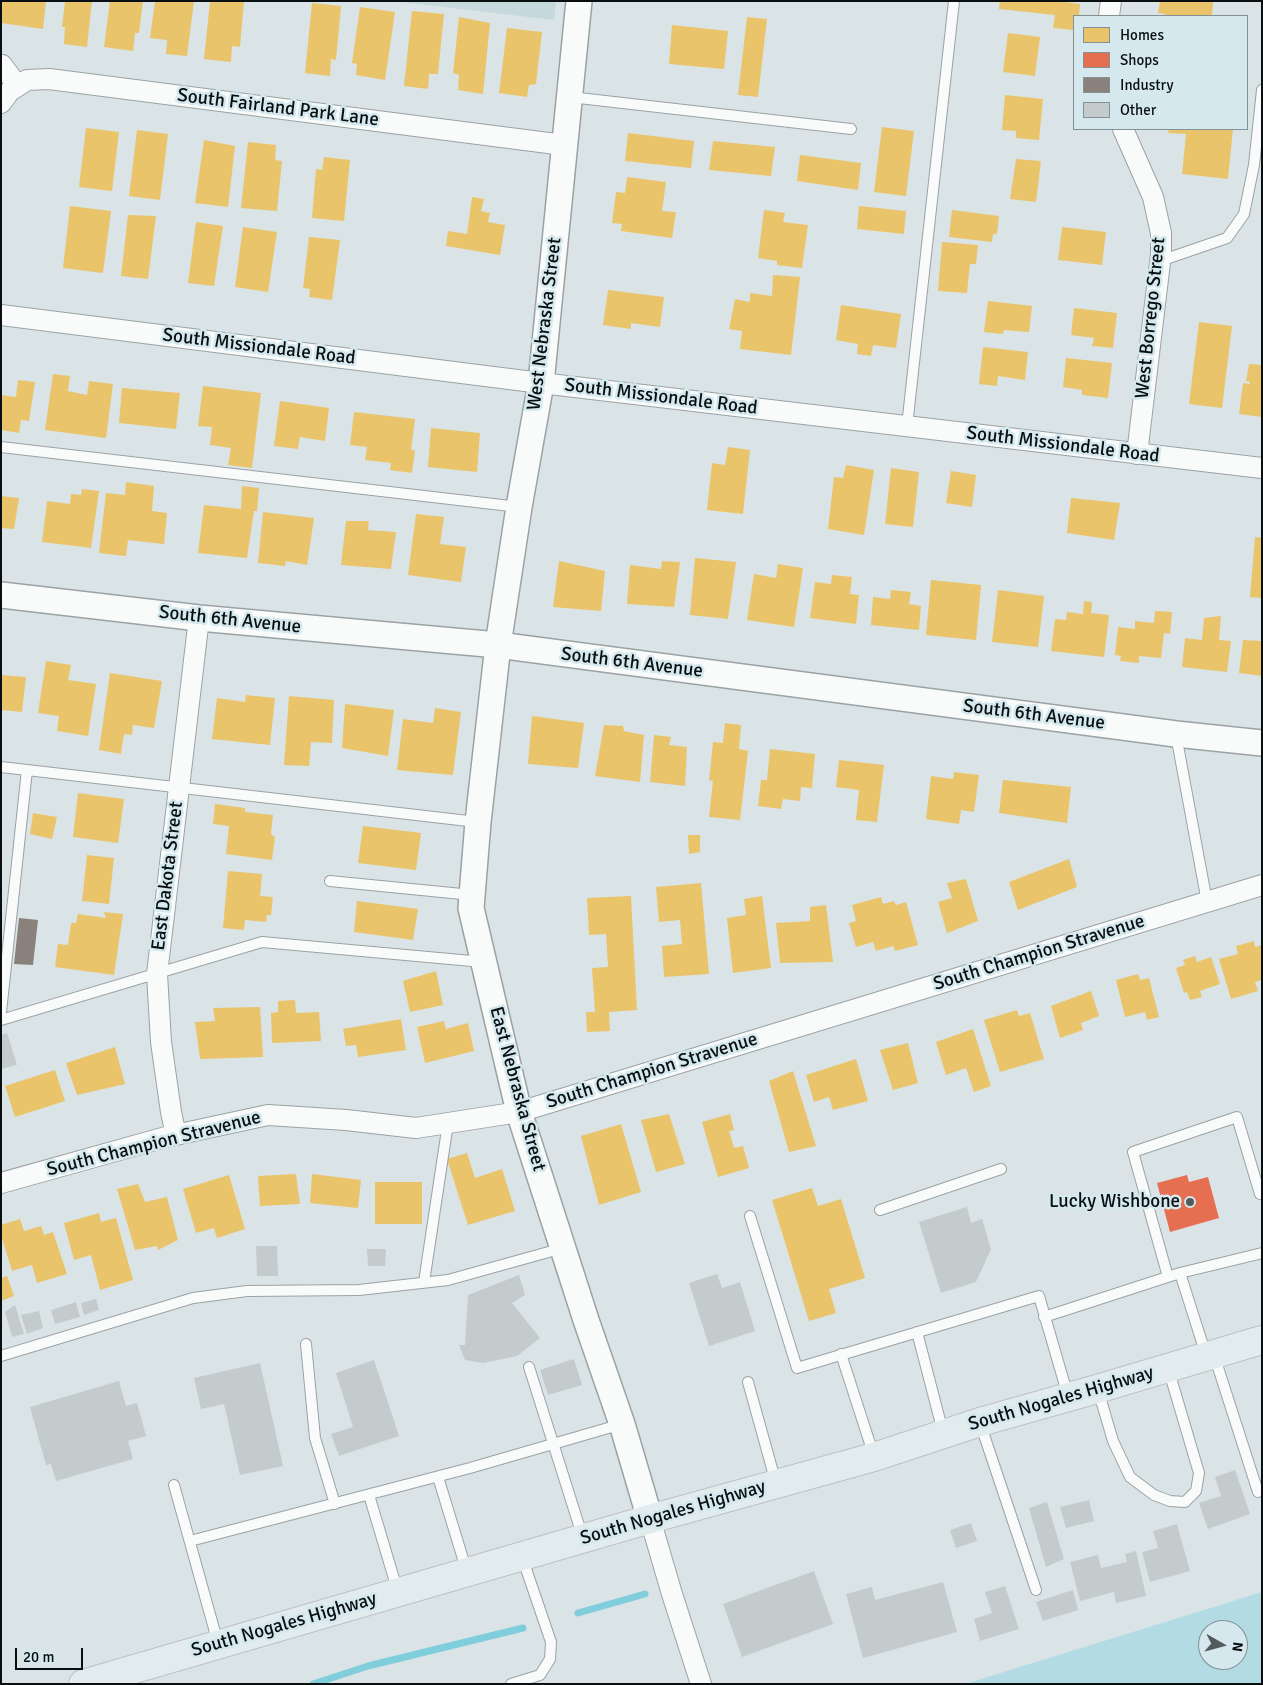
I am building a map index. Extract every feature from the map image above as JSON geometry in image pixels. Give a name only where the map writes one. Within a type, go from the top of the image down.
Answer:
[{"type":"main road","name":"South Nogales Highway","points":[[83,1684],[650,1518],[874,1456],[980,1422],[1262,1340]]},
{"type":"street","name":"West Nebraska Street","points":[[498,645],[519,507],[541,383],[579,1]]},
{"type":"street","points":[[1109,15],[1111,1]]},
{"type":"street","points":[[1,104],[17,85],[2,65]]},
{"type":"street","name":"South Fairland Park Lane","points":[[17,85],[27,80],[49,79],[564,145]]},
{"type":"street","name":"West Borrego Street","points":[[1123,130],[1153,197],[1161,233],[1160,262],[1137,454]]},
{"type":"street","name":"South Missiondale Road","points":[[1,315],[541,383],[1262,468]]},
{"type":"street","name":"South 6th Avenue","points":[[1,595],[199,618],[498,645],[1262,744]]},
{"type":"street","name":"East Dakota Street","points":[[176,1135],[161,1042],[157,974],[199,618]]},
{"type":"street","name":"East Nebraska Street","points":[[498,645],[478,822],[471,908],[519,1112],[622,1424],[650,1518]]},
{"type":"street","name":"South Champion Stravenue","points":[[1,1183],[176,1135],[268,1115],[346,1120],[416,1128],[519,1112],[1262,885]]},
{"type":"street","points":[[650,1518],[701,1684]]},
{"type":"lane","points":[[907,426],[954,1]]},
{"type":"lane","points":[[1160,262],[1227,238],[1244,214],[1254,165],[1262,90]]},
{"type":"lane","points":[[569,96],[850,130]]},
{"type":"lane","points":[[1,447],[519,507]]},
{"type":"lane","points":[[1176,734],[1207,902]]},
{"type":"lane","points":[[1,767],[478,822]]},
{"type":"lane","points":[[1,1012],[26,770]]},
{"type":"lane","points":[[330,881],[472,894]]},
{"type":"lane","points":[[1,1020],[262,942],[484,963]]},
{"type":"lane","points":[[1168,1277],[1133,1152],[1237,1117],[1260,1194]]},
{"type":"lane","points":[[424,1282],[448,1124]]},
{"type":"lane","points":[[880,1210],[1002,1170]]},
{"type":"lane","points":[[750,1216],[797,1368],[1039,1296],[1069,1397]]},
{"type":"lane","points":[[1,1356],[193,1298],[247,1291],[359,1290],[448,1280],[563,1248]]},
{"type":"lane","points":[[1044,1318],[1180,1273],[1262,1253]]},
{"type":"lane","points":[[1180,1273],[1258,1492]]},
{"type":"lane","points":[[917,1332],[943,1434]]},
{"type":"lane","points":[[306,1344],[315,1438],[335,1504]]},
{"type":"lane","points":[[841,1354],[874,1456]]},
{"type":"lane","points":[[529,1367],[583,1538]]},
{"type":"lane","points":[[1097,1389],[1113,1441],[1130,1477],[1154,1495],[1170,1501],[1185,1502],[1196,1491],[1199,1472],[1168,1367]]},
{"type":"lane","points":[[748,1382],[776,1484]]},
{"type":"lane","points":[[980,1422],[1036,1590]]},
{"type":"lane","points":[[190,1541],[438,1477],[622,1424]]},
{"type":"lane","points":[[438,1477],[467,1572]]},
{"type":"lane","points":[[174,1485],[218,1645]]},
{"type":"lane","points":[[369,1495],[398,1592]]},
{"type":"lane","points":[[511,1684],[540,1676],[550,1659],[551,1650],[551,1642],[522,1556]]},
{"type":"shaded area","points":[[392,1],[556,1],[554,20]]},
{"type":"shaded area","points":[[1262,1592],[1262,1684],[965,1684]]},
{"type":"building: Homes","points":[[1,1],[46,1],[43,29],[1,23]]},
{"type":"building: Homes","points":[[65,1],[92,1],[87,47],[64,44],[65,27],[62,27]]},
{"type":"building: Homes","points":[[110,1],[143,1],[139,33],[135,33],[133,51],[104,47]]},
{"type":"building: Homes","points":[[155,1],[194,1],[187,56],[166,54],[167,40],[150,38]]},
{"type":"building: Homes","points":[[210,1],[244,1],[240,47],[232,46],[231,62],[204,59]]},
{"type":"building: Homes","points":[[1000,1],[1057,1],[1080,4],[1079,15],[1073,15],[1073,30],[1053,28],[1055,15],[999,9]]},
{"type":"building: Homes","points":[[1160,1],[1213,1],[1212,15],[1164,15],[1158,13]]},
{"type":"building: Homes","points":[[312,3],[341,6],[336,60],[331,59],[330,76],[305,73]]},
{"type":"building: Homes","points":[[360,7],[395,12],[385,80],[356,75],[357,64],[352,63]]},
{"type":"building: Homes","points":[[412,11],[444,14],[438,74],[429,74],[428,89],[404,86]]},
{"type":"building: Homes","points":[[459,17],[490,23],[483,94],[458,90],[459,75],[453,73]]},
{"type":"building: Homes","points":[[747,17],[767,19],[758,97],[738,95]]},
{"type":"building: Homes","points":[[672,25],[728,31],[724,69],[669,64]]},
{"type":"building: Homes","points":[[507,28],[542,32],[536,84],[529,85],[527,97],[499,93]]},
{"type":"building: Homes","points":[[1008,33],[1040,37],[1035,76],[1003,72]]},
{"type":"building: Homes","points":[[1005,95],[1043,99],[1039,140],[1016,138],[1016,131],[1002,130]]},
{"type":"building: Homes","points":[[882,127],[914,131],[906,196],[874,192]]},
{"type":"building: Homes","points":[[86,128],[119,132],[112,191],[79,187]]},
{"type":"building: Homes","points":[[137,130],[168,134],[160,200],[129,196]]},
{"type":"building: Homes","points":[[1169,130],[1233,130],[1228,179],[1182,174],[1186,134],[1168,133]]},
{"type":"building: Homes","points":[[628,133],[694,141],[691,168],[625,161]]},
{"type":"building: Homes","points":[[204,140],[235,146],[228,207],[195,203]]},
{"type":"building: Homes","points":[[713,141],[775,147],[771,176],[709,170]]},
{"type":"building: Homes","points":[[248,142],[276,145],[275,160],[282,161],[277,211],[241,208]]},
{"type":"building: Homes","points":[[800,155],[861,163],[858,190],[797,181]]},
{"type":"building: Homes","points":[[324,157],[350,160],[344,221],[312,218],[316,169],[322,170]]},
{"type":"building: Homes","points":[[1016,159],[1041,161],[1036,202],[1010,199]]},
{"type":"building: Homes","points":[[627,177],[666,182],[662,211],[676,212],[672,238],[621,231],[622,224],[612,223],[616,192],[625,193]]},
{"type":"building: Homes","points":[[472,197],[484,199],[481,211],[490,213],[488,222],[505,225],[500,255],[446,246],[448,231],[467,234]]},
{"type":"building: Homes","points":[[70,206],[111,211],[103,273],[63,268]]},
{"type":"building: Homes","points":[[859,206],[906,211],[904,234],[857,229]]},
{"type":"building: Homes","points":[[764,210],[785,213],[783,222],[808,225],[802,268],[777,265],[777,261],[758,258]]},
{"type":"building: Homes","points":[[952,210],[999,216],[997,234],[993,234],[992,242],[949,237]]},
{"type":"building: Homes","points":[[128,215],[156,216],[148,279],[121,276]]},
{"type":"building: Homes","points":[[196,222],[223,226],[214,286],[188,283]]},
{"type":"building: Homes","points":[[243,227],[277,232],[268,292],[235,287]]},
{"type":"building: Homes","points":[[1062,227],[1106,232],[1102,265],[1058,260]]},
{"type":"building: Homes","points":[[309,237],[340,240],[332,300],[309,297],[310,289],[303,288]]},
{"type":"building: Homes","points":[[942,242],[978,245],[976,264],[970,264],[967,293],[938,291]]},
{"type":"building: Homes","points":[[773,275],[800,277],[791,355],[740,349],[742,331],[729,329],[735,299],[750,302],[750,293],[772,296]]},
{"type":"building: Homes","points":[[608,290],[664,297],[660,327],[631,323],[631,329],[603,325]]},
{"type":"building: Homes","points":[[988,301],[1032,306],[1029,332],[1004,330],[1003,334],[984,332]]},
{"type":"building: Homes","points":[[841,305],[901,314],[896,348],[873,345],[871,356],[857,354],[858,344],[836,340]]},
{"type":"building: Homes","points":[[1074,308],[1117,313],[1113,348],[1092,346],[1094,338],[1071,335]]},
{"type":"building: Homes","points":[[1199,322],[1232,326],[1222,408],[1189,404]]},
{"type":"building: Homes","points":[[983,347],[1028,352],[1025,380],[998,376],[997,386],[979,384]]},
{"type":"building: Homes","points":[[1066,358],[1112,363],[1108,398],[1082,395],[1082,390],[1063,387]]},
{"type":"building: Homes","points":[[1249,364],[1262,365],[1262,417],[1239,414],[1243,383],[1250,384],[1250,382],[1246,381]]},
{"type":"building: Homes","points":[[53,374],[70,376],[68,391],[87,395],[89,381],[113,384],[106,438],[45,430]]},
{"type":"building: Homes","points":[[18,380],[35,382],[29,421],[21,420],[19,433],[1,430],[1,395],[16,397]]},
{"type":"building: Homes","points":[[203,386],[261,393],[252,468],[228,465],[231,448],[210,445],[212,427],[198,426]]},
{"type":"building: Homes","points":[[122,388],[180,393],[176,429],[119,423]]},
{"type":"building: Homes","points":[[280,401],[329,408],[325,441],[300,437],[298,449],[274,446]]},
{"type":"building: Homes","points":[[354,412],[415,419],[411,450],[415,450],[412,473],[390,470],[391,463],[365,460],[367,447],[350,445]]},
{"type":"building: Homes","points":[[431,428],[480,433],[477,472],[428,467]]},
{"type":"building: Homes","points":[[728,447],[750,450],[743,514],[707,510],[712,463],[725,465]]},
{"type":"building: Homes","points":[[846,465],[874,470],[864,535],[828,529],[834,477],[843,478]]},
{"type":"building: Homes","points":[[891,468],[919,472],[913,527],[885,524]]},
{"type":"building: Homes","points":[[951,471],[976,475],[972,507],[946,503]]},
{"type":"building: Homes","points":[[126,482],[154,486],[152,511],[167,513],[164,544],[128,540],[126,556],[99,553],[106,493],[125,495]]},
{"type":"building: Homes","points":[[242,486],[259,488],[257,511],[254,511],[247,558],[198,553],[204,505],[241,509]]},
{"type":"building: Homes","points":[[82,489],[99,491],[91,548],[42,542],[47,501],[70,504],[71,494],[81,495]]},
{"type":"building: Homes","points":[[1,496],[19,498],[14,529],[1,528]]},
{"type":"building: Homes","points":[[1071,498],[1120,503],[1114,540],[1067,533]]},
{"type":"building: Homes","points":[[263,512],[314,518],[307,565],[286,561],[285,566],[258,563]]},
{"type":"building: Homes","points":[[416,514],[444,517],[440,544],[466,547],[461,582],[408,575]]},
{"type":"building: Homes","points":[[346,521],[369,521],[368,530],[396,532],[391,569],[341,565]]},
{"type":"building: Homes","points":[[1255,537],[1262,538],[1262,598],[1250,597]]},
{"type":"building: Homes","points":[[695,558],[736,562],[728,619],[690,615]]},
{"type":"building: Homes","points":[[559,561],[605,571],[601,611],[553,607]]},
{"type":"building: Homes","points":[[662,561],[680,562],[674,607],[627,604],[630,565],[661,569]]},
{"type":"building: Homes","points":[[778,564],[803,568],[794,627],[747,620],[754,574],[776,578]]},
{"type":"building: Homes","points":[[832,575],[852,577],[850,594],[859,595],[856,624],[810,618],[815,582],[831,584]]},
{"type":"building: Homes","points":[[931,580],[981,585],[976,640],[926,635]]},
{"type":"building: Homes","points":[[891,590],[911,592],[909,604],[921,606],[919,630],[871,625],[873,597],[890,599]]},
{"type":"building: Homes","points":[[998,590],[1044,596],[1038,647],[992,642]]},
{"type":"building: Homes","points":[[1084,601],[1092,602],[1091,613],[1109,615],[1104,657],[1051,651],[1055,619],[1066,620],[1067,612],[1083,614]]},
{"type":"building: Homes","points":[[1155,611],[1172,612],[1170,634],[1164,633],[1161,658],[1139,656],[1139,663],[1120,661],[1121,656],[1115,655],[1118,627],[1135,629],[1135,621],[1154,623]]},
{"type":"building: Homes","points":[[1221,616],[1219,640],[1231,641],[1227,672],[1182,667],[1185,638],[1202,640],[1204,618]]},
{"type":"building: Homes","points":[[1243,640],[1262,641],[1262,676],[1239,673]]},
{"type":"building: Homes","points":[[46,661],[71,665],[68,680],[96,684],[88,736],[57,731],[59,716],[38,713]]},
{"type":"building: Homes","points":[[110,673],[162,681],[154,728],[133,725],[132,735],[124,734],[121,754],[99,750]]},
{"type":"building: Homes","points":[[1,675],[26,677],[22,712],[1,710]]},
{"type":"building: Homes","points":[[246,695],[275,698],[270,745],[212,739],[217,698],[245,702]]},
{"type":"building: Homes","points":[[289,696],[334,700],[332,743],[311,742],[309,766],[284,765]]},
{"type":"building: Homes","points":[[345,704],[394,710],[388,756],[342,748]]},
{"type":"building: Homes","points":[[435,708],[461,712],[453,775],[397,770],[403,719],[433,723]]},
{"type":"building: Homes","points":[[532,716],[584,723],[578,768],[528,764]]},
{"type":"building: Homes","points":[[725,723],[741,725],[739,749],[748,751],[740,820],[709,817],[713,781],[709,780],[713,742],[723,743]]},
{"type":"building: Homes","points":[[604,725],[623,726],[624,731],[644,735],[640,782],[595,776]]},
{"type":"building: Homes","points":[[654,735],[671,737],[669,745],[687,747],[685,786],[650,782]]},
{"type":"building: Homes","points":[[770,749],[815,754],[812,788],[801,787],[800,801],[783,799],[781,809],[758,806],[761,780],[767,780]]},
{"type":"building: Homes","points":[[839,760],[884,765],[877,822],[856,820],[859,790],[836,787]]},
{"type":"building: Homes","points":[[954,772],[979,775],[974,812],[961,810],[959,824],[926,819],[931,776],[953,779]]},
{"type":"building: Homes","points":[[1003,780],[1071,787],[1067,823],[999,813]]},
{"type":"building: Homes","points":[[78,793],[124,799],[118,843],[73,837]]},
{"type":"building: Homes","points":[[215,804],[245,808],[245,812],[273,815],[271,834],[275,837],[272,860],[226,854],[229,826],[213,824]]},
{"type":"building: Homes","points":[[33,813],[57,817],[52,839],[30,834]]},
{"type":"building: Homes","points":[[363,826],[421,833],[416,870],[358,863]]},
{"type":"building: Homes","points":[[688,835],[700,835],[700,852],[689,854]]},
{"type":"building: Homes","points":[[87,855],[114,858],[109,904],[82,901]]},
{"type":"building: Homes","points":[[1069,859],[1077,887],[1018,910],[1009,882]]},
{"type":"building: Homes","points":[[228,871],[262,874],[260,896],[273,897],[271,915],[267,915],[266,922],[245,920],[244,930],[223,928]]},
{"type":"building: Homes","points":[[966,879],[978,921],[947,933],[938,902],[952,898],[947,883]]},
{"type":"building: Homes","points":[[701,883],[709,974],[664,977],[662,946],[682,944],[680,920],[659,922],[656,887]]},
{"type":"building: Homes","points":[[631,896],[637,1010],[609,1012],[610,1031],[587,1032],[586,1012],[595,1012],[592,968],[608,967],[606,934],[589,935],[587,898]]},
{"type":"building: Homes","points":[[762,896],[771,968],[733,973],[727,918],[746,915],[744,899]]},
{"type":"building: Homes","points":[[881,897],[883,904],[894,901],[896,905],[906,902],[918,945],[895,951],[893,946],[876,951],[873,942],[856,947],[849,923],[856,921],[852,905]]},
{"type":"building: Homes","points":[[357,901],[418,909],[413,940],[354,932]]},
{"type":"building: Homes","points":[[826,905],[833,962],[780,963],[776,923],[810,921],[810,907]]},
{"type":"building: Homes","points":[[104,912],[123,914],[114,975],[55,967],[58,944],[68,945],[71,923],[76,923],[78,914],[106,918]]},
{"type":"building: Homes","points":[[1254,941],[1255,947],[1262,945],[1262,980],[1255,982],[1258,991],[1231,999],[1219,959],[1238,954],[1236,946]]},
{"type":"building: Homes","points":[[1195,956],[1197,962],[1211,957],[1220,984],[1200,991],[1202,997],[1190,1000],[1187,992],[1184,993],[1176,968],[1185,965],[1183,960]]},
{"type":"building: Homes","points":[[436,971],[443,1005],[410,1012],[403,981]]},
{"type":"building: Homes","points":[[1138,974],[1140,980],[1149,978],[1159,1017],[1147,1020],[1145,1012],[1125,1017],[1116,980]]},
{"type":"building: Homes","points":[[1091,991],[1099,1016],[1081,1023],[1083,1030],[1060,1038],[1051,1006]]},
{"type":"building: Homes","points":[[295,1000],[296,1013],[319,1012],[321,1041],[272,1043],[271,1013],[278,1012],[278,1001]]},
{"type":"building: Homes","points":[[260,1007],[263,1057],[200,1059],[195,1022],[215,1021],[213,1008]]},
{"type":"building: Homes","points":[[1017,1010],[1019,1016],[1030,1013],[1044,1059],[1000,1072],[984,1020]]},
{"type":"building: Homes","points":[[401,1019],[406,1050],[358,1057],[356,1045],[346,1046],[343,1029]]},
{"type":"building: Homes","points":[[444,1021],[446,1029],[468,1023],[474,1051],[425,1063],[417,1027]]},
{"type":"building: Homes","points":[[973,1029],[991,1086],[974,1092],[966,1068],[946,1075],[936,1042]]},
{"type":"building: Homes","points":[[908,1043],[918,1083],[893,1090],[880,1050]]},
{"type":"building: Homes","points":[[115,1047],[125,1084],[77,1095],[66,1063]]},
{"type":"building: Homes","points":[[856,1059],[868,1101],[833,1110],[829,1097],[814,1102],[806,1075]]},
{"type":"building: Homes","points":[[55,1070],[65,1101],[15,1117],[5,1086]]},
{"type":"building: Homes","points":[[793,1071],[816,1146],[789,1152],[769,1081]]},
{"type":"building: Homes","points":[[669,1114],[685,1164],[656,1172],[641,1120]]},
{"type":"building: Homes","points":[[730,1114],[734,1130],[729,1131],[734,1148],[743,1146],[749,1168],[718,1177],[702,1122]]},
{"type":"building: Homes","points":[[621,1124],[641,1192],[599,1205],[581,1136]]},
{"type":"building: Homes","points":[[467,1153],[475,1178],[502,1169],[515,1211],[468,1225],[447,1159]]},
{"type":"building: Homes","points":[[296,1174],[300,1204],[260,1206],[258,1176]]},
{"type":"building: Homes","points":[[312,1174],[361,1180],[358,1208],[310,1203]]},
{"type":"building: Homes","points":[[229,1175],[245,1229],[217,1238],[214,1228],[196,1233],[183,1189]]},
{"type":"building: Homes","points":[[375,1182],[422,1182],[422,1224],[375,1224]]},
{"type":"building: Homes","points":[[138,1184],[145,1202],[167,1197],[178,1240],[158,1250],[157,1246],[135,1250],[117,1189]]},
{"type":"building: Homes","points":[[812,1188],[818,1206],[841,1199],[865,1278],[829,1289],[836,1313],[809,1321],[772,1200]]},
{"type":"building: Homes","points":[[99,1213],[101,1222],[116,1218],[133,1280],[100,1290],[91,1255],[74,1260],[64,1223]]},
{"type":"building: Homes","points":[[20,1219],[24,1231],[41,1226],[44,1235],[53,1232],[67,1274],[37,1283],[32,1265],[12,1271],[1,1235],[1,1225]]},
{"type":"building: Homes","points":[[7,1276],[14,1296],[1,1301],[1,1278]]},
{"type":"building: Shops","points":[[1187,1175],[1189,1182],[1208,1177],[1219,1218],[1170,1232],[1157,1183]]},
{"type":"building: Industry","points":[[19,918],[38,920],[33,965],[14,964]]},
{"type":"building: Other","points":[[7,1033],[17,1065],[1,1069],[1,1035]]},
{"type":"building: Other","points":[[967,1207],[971,1223],[982,1219],[991,1249],[976,1282],[941,1293],[919,1222]]},
{"type":"building: Other","points":[[256,1246],[277,1246],[278,1276],[257,1276]]},
{"type":"building: Other","points":[[367,1249],[386,1249],[385,1266],[368,1266]]},
{"type":"building: Other","points":[[717,1274],[722,1288],[740,1282],[755,1331],[709,1346],[689,1283]]},
{"type":"building: Other","points":[[519,1275],[525,1295],[512,1303],[540,1338],[517,1356],[483,1363],[465,1360],[459,1345],[465,1345],[468,1295]]},
{"type":"building: Other","points":[[96,1299],[99,1310],[84,1315],[81,1303]]},
{"type":"building: Other","points":[[76,1302],[80,1317],[55,1324],[51,1310]]},
{"type":"building: Other","points":[[15,1305],[24,1334],[12,1337],[5,1312]]},
{"type":"building: Other","points":[[39,1311],[43,1328],[27,1334],[21,1315]]},
{"type":"building: Other","points":[[574,1359],[582,1385],[548,1395],[540,1370]]},
{"type":"building: Other","points":[[374,1360],[399,1436],[339,1456],[331,1434],[353,1427],[336,1373]]},
{"type":"building: Other","points":[[260,1363],[283,1466],[240,1475],[224,1404],[201,1409],[194,1378]]},
{"type":"building: Other","points":[[119,1381],[126,1406],[137,1403],[146,1436],[128,1441],[133,1459],[56,1481],[51,1464],[46,1465],[30,1407]]},
{"type":"building: Other","points":[[1235,1470],[1250,1514],[1208,1529],[1199,1503],[1221,1496],[1215,1477]]},
{"type":"building: Other","points":[[1089,1500],[1094,1521],[1066,1528],[1060,1507]]},
{"type":"building: Other","points":[[1047,1502],[1064,1559],[1046,1567],[1029,1508]]},
{"type":"building: Other","points":[[971,1523],[977,1541],[956,1548],[950,1530]]},
{"type":"building: Other","points":[[1177,1524],[1190,1571],[1150,1582],[1142,1552],[1158,1548],[1153,1531]]},
{"type":"building: Other","points":[[1136,1551],[1146,1596],[1116,1603],[1114,1592],[1080,1601],[1070,1562],[1098,1555],[1101,1568],[1127,1562],[1125,1554]]},
{"type":"building: Other","points":[[814,1571],[833,1624],[742,1657],[723,1604]]},
{"type":"building: Other","points":[[943,1582],[957,1632],[863,1658],[846,1594],[872,1587],[875,1600]]},
{"type":"building: Other","points":[[1005,1586],[1019,1629],[980,1641],[974,1619],[992,1613],[985,1592]]},
{"type":"building: Other","points":[[1073,1590],[1078,1610],[1043,1621],[1036,1602]]},
{"type":"waterway","points":[[578,1613],[645,1594]]},
{"type":"waterway","points":[[313,1684],[368,1666],[523,1628]]},
{"type":"place","name":"Lucky Wishbone","points":[[1190,1202]]}]
